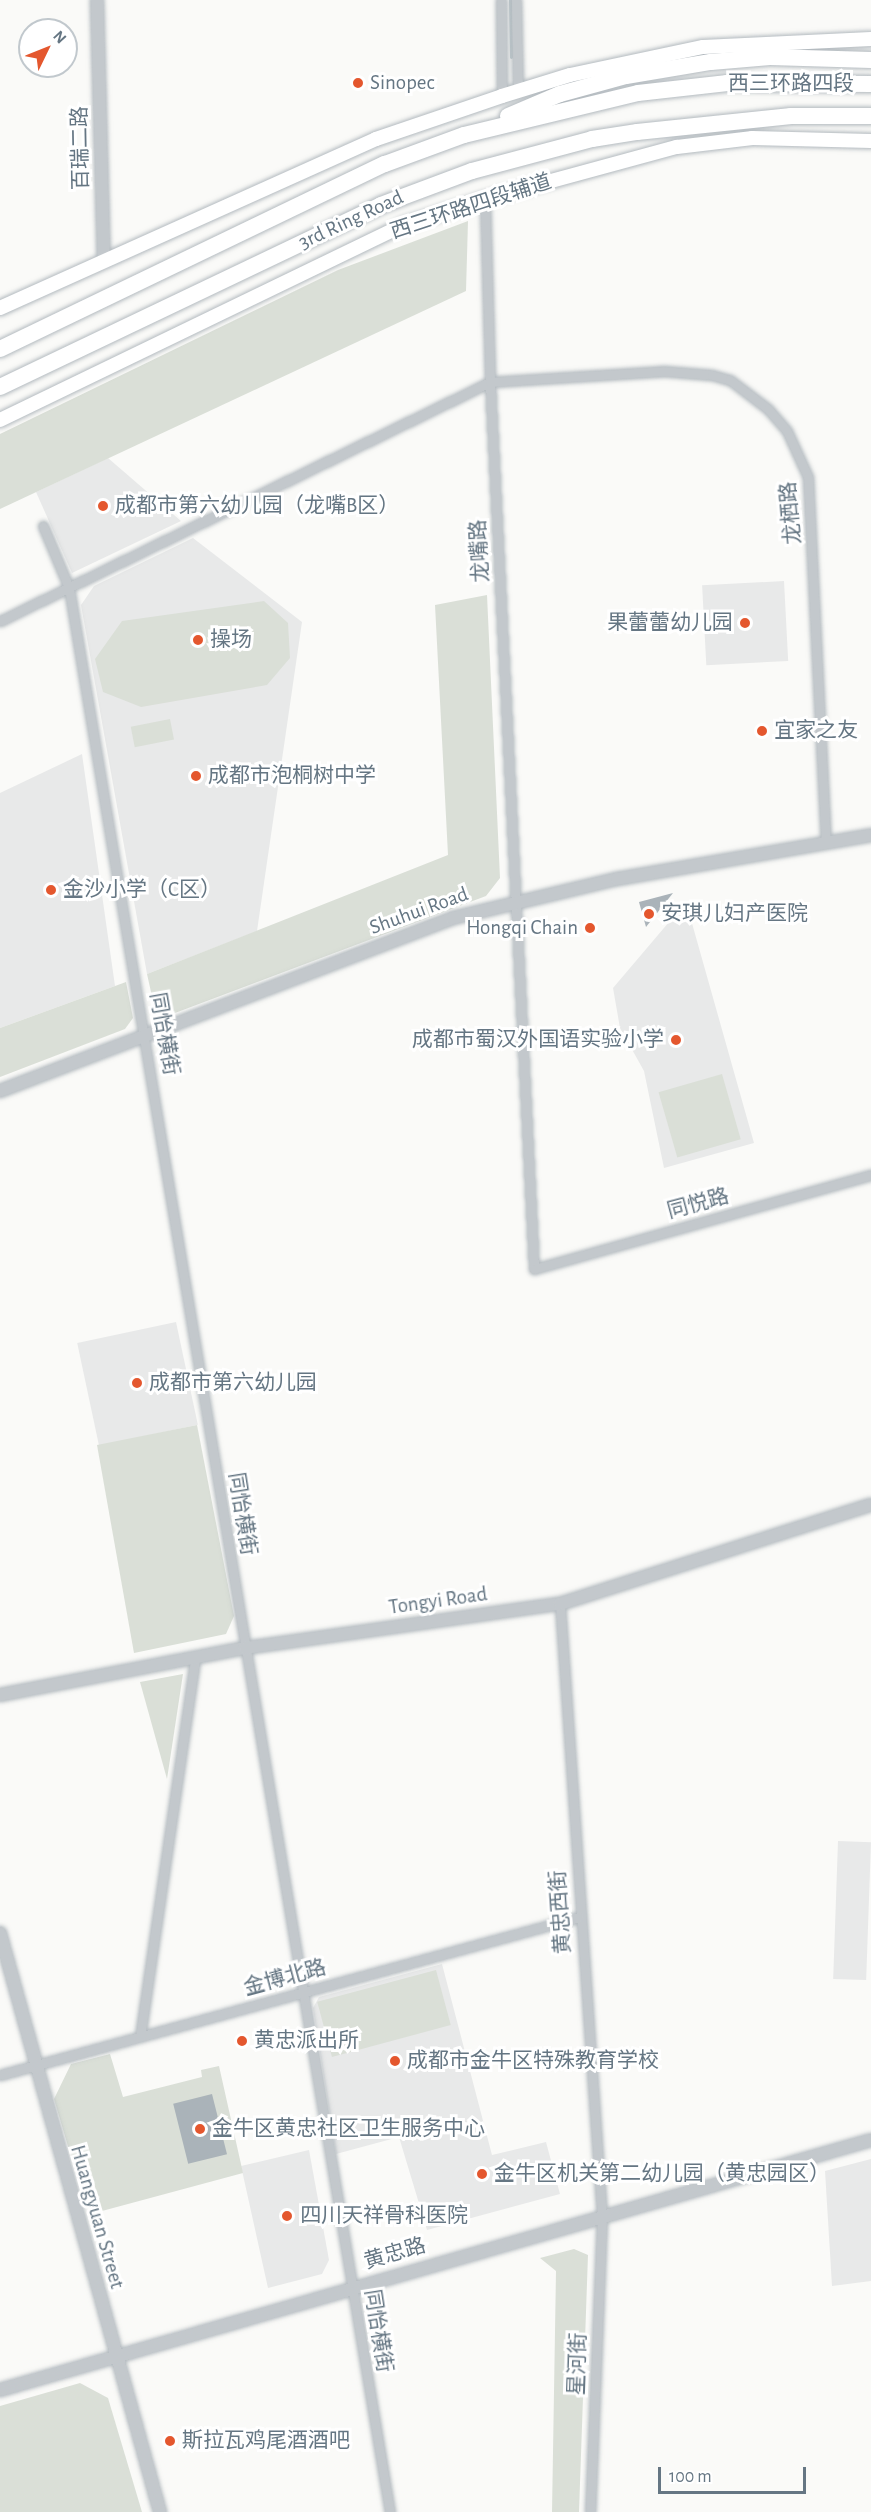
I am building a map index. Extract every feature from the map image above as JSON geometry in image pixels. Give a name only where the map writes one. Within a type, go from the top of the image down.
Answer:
[{"type":"highway","points":[[464,135],[560,94],[627,76],[728,61],[871,60]]},
{"type":"highway","name":"西三环路四段","points":[[710,85],[871,84]]},
{"type":"highway","name":"3rd Ring Road","points":[[0,349],[385,164],[464,135],[638,93],[710,85]]},
{"type":"highway","points":[[791,116],[871,127]]},
{"type":"highway","name":"西三环路四段","points":[[725,122],[791,116],[871,116]]},
{"type":"highway","name":"3rd Ring Road","points":[[0,387],[416,191],[592,139],[725,122]]},
{"type":"main road","points":[[0,308],[376,139],[518,91],[570,75],[703,47],[871,39]]},
{"type":"main road","name":"西三环路四段辅道","points":[[0,420],[403,225],[485,199],[677,147],[752,138],[871,141]]},
{"type":"street","name":"百瑞二路","points":[[97,0],[104,260]]},
{"type":"street","points":[[501,0],[502,96]]},
{"type":"street","points":[[516,0],[518,91]]},
{"type":"street","name":"龙嘴路","points":[[485,199],[490,382],[534,1269]]},
{"type":"street","name":"龙栖路","points":[[490,382],[663,371],[712,375],[751,393],[787,431],[809,486],[826,843]]},
{"type":"street","points":[[0,621],[490,382]]},
{"type":"street","name":"同怡横街","points":[[44,526],[69,588],[147,1037],[245,1648],[390,2512]]},
{"type":"street","name":"Shuhui Road","points":[[0,1091],[147,1037],[453,918],[514,900],[871,835]]},
{"type":"street","name":"同悦路","points":[[534,1269],[871,1175]]},
{"type":"street","name":"Tongyi Road","points":[[0,1695],[245,1648],[560,1604],[871,1505]]},
{"type":"street","name":"黄忠西街","points":[[560,1604],[579,1917],[602,2217]]},
{"type":"street","points":[[140,2037],[195,1658]]},
{"type":"street","name":"金博北路","points":[[0,2074],[579,1917]]},
{"type":"street","name":"Huangyuan Street","points":[[0,1932],[33,2065],[160,2512]]},
{"type":"street","name":"黄忠路","points":[[0,2390],[116,2358],[352,2286],[871,2140]]},
{"type":"street","name":"星河街","points":[[590,2512],[602,2217]]},
{"type":"shaded area","points":[[468,221],[466,291],[0,509],[0,434],[338,270]]},
{"type":"shaded area","name":"成都市第六幼儿园（龙嘴B区）","points":[[108,458],[181,521],[72,573],[36,492]]},
{"type":"shaded area","name":"成都市泡桐树中学","points":[[193,538],[302,622],[257,931],[147,974],[81,605],[94,586]]},
{"type":"shaded area","name":"果蕾蕾幼儿园","points":[[784,581],[788,661],[706,665],[702,585]]},
{"type":"shaded area","points":[[487,595],[500,878],[486,896],[167,1016],[155,1010],[147,974],[448,855],[435,605]]},
{"type":"shaded area","name":"操场","points":[[264,601],[288,623],[290,658],[267,685],[141,707],[103,692],[95,659],[122,621]]},
{"type":"shaded area","points":[[170,719],[174,740],[135,747],[131,727]]},
{"type":"shaded area","name":"金沙小学（C区）","points":[[82,754],[115,986],[0,1028],[0,793]]},
{"type":"shaded area","name":"成都市蜀汉外国语实验小学","points":[[686,902],[754,1143],[664,1168],[644,1071],[620,1028],[613,988]]},
{"type":"shaded area","points":[[126,982],[133,1018],[125,1029],[0,1077],[0,1028]]},
{"type":"shaded area","points":[[722,1074],[741,1139],[677,1158],[659,1092]]},
{"type":"shaded area","name":"成都市第六幼儿园","points":[[176,1322],[198,1425],[99,1446],[77,1343]]},
{"type":"shaded area","points":[[197,1425],[234,1616],[226,1634],[134,1653],[97,1445]]},
{"type":"shaded area","points":[[183,1674],[167,1779],[140,1682]]},
{"type":"shaded area","points":[[838,1841],[871,1842],[866,1980],[833,1979]]},
{"type":"shaded area","name":"成都市金牛区特殊教育学校","points":[[442,1964],[492,2155],[546,2142],[560,2194],[427,2230],[399,2137],[336,2154],[313,2008],[319,1997]]},
{"type":"shaded area","points":[[436,1970],[451,2025],[332,2057],[317,2002]]},
{"type":"shaded area","points":[[110,2054],[123,2097],[202,2077],[201,2070],[219,2066],[243,2173],[102,2211],[92,2176],[78,2180],[54,2099],[71,2064]]},
{"type":"shaded area","name":"四川天祥骨科医院","points":[[309,2150],[329,2260],[322,2274],[268,2288],[241,2166]]},
{"type":"shaded area","points":[[871,2159],[871,2281],[832,2286],[825,2171]]},
{"type":"shaded area","points":[[574,2249],[588,2255],[579,2512],[552,2512],[556,2271],[540,2258]]},
{"type":"shaded area","points":[[80,2383],[108,2398],[142,2512],[0,2512],[0,2406]]},
{"type":"building","name":"安琪儿妇产医院","points":[[673,893],[646,927],[639,902]]},
{"type":"building","name":"金牛区黄忠社区卫生服务中心","points":[[212,2094],[227,2154],[188,2164],[173,2104]]},
{"type":"waterway","points":[[510,0],[511,57]]},
{"type":"place","name":"Sinopec","points":[[358,83]]},
{"type":"place","name":"成都市第六幼儿园（龙嘴B区）","points":[[103,506]]},
{"type":"place","name":"果蕾蕾幼儿园","points":[[745,623]]},
{"type":"place","name":"操场","points":[[198,640]]},
{"type":"place","name":"宜家之友","points":[[762,731]]},
{"type":"place","name":"成都市泡桐树中学","points":[[196,776]]},
{"type":"place","name":"金沙小学（C区）","points":[[51,890]]},
{"type":"place","name":"安琪儿妇产医院","points":[[649,914]]},
{"type":"place","name":"Hongqi Chain","points":[[590,928]]},
{"type":"place","name":"成都市蜀汉外国语实验小学","points":[[676,1040]]},
{"type":"place","name":"成都市第六幼儿园","points":[[137,1383]]},
{"type":"place","name":"黄忠派出所","points":[[242,2041]]},
{"type":"place","name":"成都市金牛区特殊教育学校","points":[[395,2061]]},
{"type":"place","name":"金牛区黄忠社区卫生服务中心","points":[[200,2129]]},
{"type":"place","name":"金牛区机关第二幼儿园（黄忠园区）","points":[[482,2174]]},
{"type":"place","name":"四川天祥骨科医院","points":[[287,2216]]},
{"type":"place","name":"斯拉瓦鸡尾酒酒吧","points":[[170,2441]]}]
